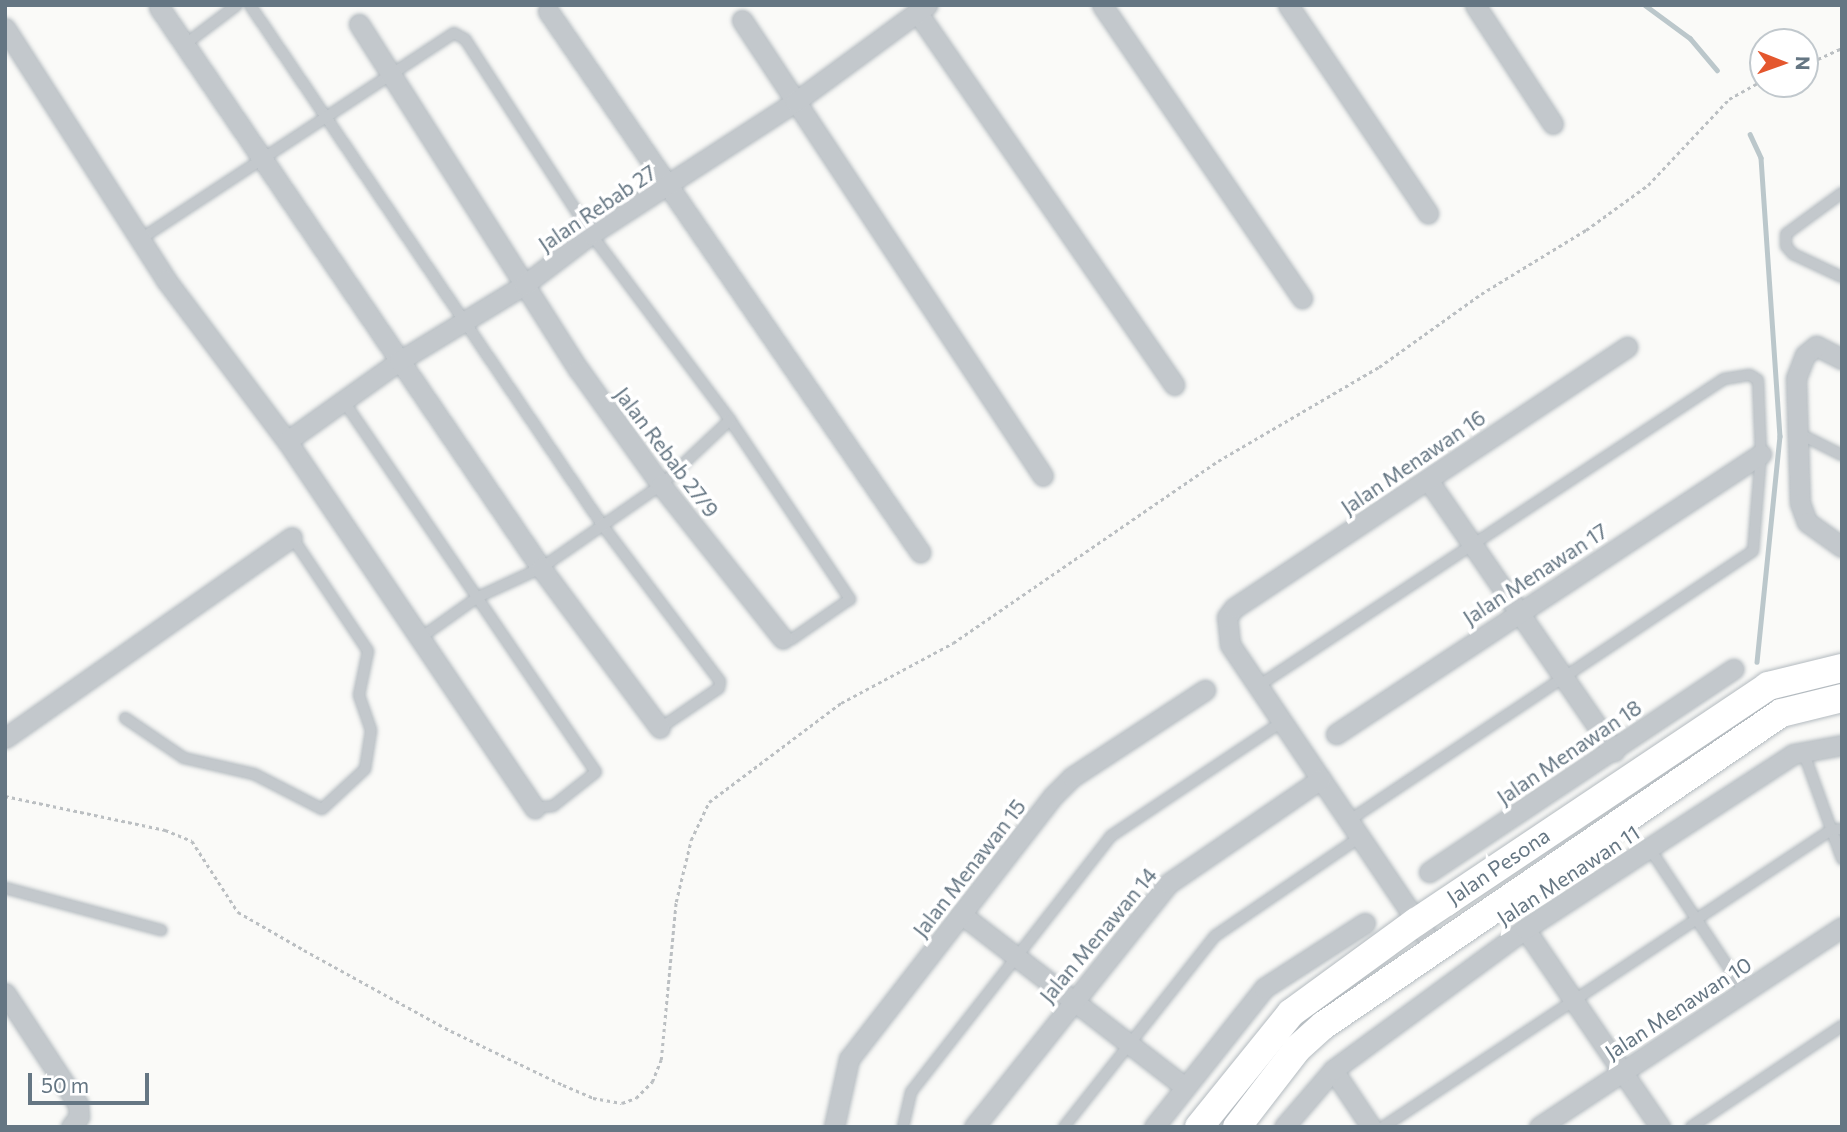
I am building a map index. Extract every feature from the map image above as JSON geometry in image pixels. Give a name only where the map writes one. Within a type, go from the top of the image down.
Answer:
[{"type":"street","points":[[1102,5],[1302,298]]},
{"type":"street","points":[[1288,5],[1428,213]]},
{"type":"street","points":[[1475,5],[1553,124]]},
{"type":"street","points":[[159,7],[541,568],[660,728]]},
{"type":"street","points":[[922,8],[1174,385]]},
{"type":"street","name":"Jalan Rebab 27","points":[[287,441],[345,403],[399,361],[524,285],[591,234],[666,189],[795,102],[922,8]]},
{"type":"street","points":[[548,11],[666,189],[920,552]]},
{"type":"street","points":[[742,20],[1042,476]]},
{"type":"street","name":"Jalan Rebab 27/9","points":[[359,24],[524,285],[662,485],[783,639]]},
{"type":"street","points":[[5,28],[142,238],[166,280],[287,441],[535,808]]},
{"type":"street","points":[[1842,359],[1816,346],[1805,355],[1796,377],[1800,503],[1807,523],[1842,547]]},
{"type":"street","name":"Jalan Menawan 16","points":[[1258,686],[1230,644],[1227,617],[1234,608],[1627,347]]},
{"type":"street","name":"Jalan Menawan 17","points":[[1336,734],[1761,454]]},
{"type":"street","points":[[1428,480],[1614,751]]},
{"type":"street","points":[[5,738],[292,537]]},
{"type":"street","name":"Jalan Pesona","points":[[1199,1127],[1292,1013],[1416,922],[1768,685],[1842,668]]},
{"type":"street","name":"Jalan Menawan 18","points":[[1429,872],[1614,751],[1733,669]]},
{"type":"street","points":[[1258,686],[1434,947]]},
{"type":"street","name":"Jalan Menawan 15","points":[[834,1127],[849,1059],[1072,777],[1205,690]]},
{"type":"street","name":"Jalan Pesona","points":[[1237,1127],[1304,1042],[1434,947],[1781,713],[1842,698]]},
{"type":"street","name":"Jalan Menawan 11","points":[[1284,1127],[1333,1070],[1525,929],[1802,750],[1842,745]]},
{"type":"street","name":"Jalan Menawan 14","points":[[974,1127],[1072,1001],[1177,875],[1321,779]]},
{"type":"street","points":[[961,914],[1185,1087]]},
{"type":"street","points":[[1154,1127],[1264,988],[1365,923]]},
{"type":"street","name":"Jalan Menawan 10","points":[[1539,1127],[1842,927]]},
{"type":"street","points":[[1525,929],[1660,1127]]},
{"type":"street","points":[[5,993],[78,1104],[79,1117],[71,1127]]},
{"type":"street","points":[[1333,1070],[1371,1127]]},
{"type":"lane","points":[[184,45],[237,5]]},
{"type":"lane","points":[[250,5],[328,117],[463,324],[603,526],[720,681],[719,688],[660,728]]},
{"type":"lane","points":[[142,238],[454,33],[465,39],[591,234],[730,420],[850,599],[792,639],[783,639]]},
{"type":"lane","points":[[1842,193],[1786,234],[1786,246],[1793,254],[1842,277]]},
{"type":"lane","points":[[1064,1127],[1215,936],[1354,829],[1564,679],[1753,551],[1761,454],[1758,380],[1750,375],[1724,379],[1258,686]]},
{"type":"lane","points":[[345,403],[596,772],[553,806],[535,808]]},
{"type":"lane","points":[[420,638],[478,597],[541,568],[662,485],[730,420]]},
{"type":"lane","points":[[1798,433],[1842,455]]},
{"type":"lane","points":[[125,718],[184,758],[254,774],[322,809],[365,769],[372,738],[359,695],[368,651],[292,537]]},
{"type":"lane","points":[[902,1127],[911,1092],[1117,831],[1282,722]]},
{"type":"lane","points":[[1802,750],[1837,830],[1842,859]]},
{"type":"lane","points":[[1383,1127],[1697,919],[1837,830]]},
{"type":"lane","points":[[1650,849],[1744,991]]},
{"type":"lane","points":[[5,888],[161,930]]},
{"type":"lane","points":[[1691,1127],[1842,1026]]},
{"type":"path","points":[[1819,59],[1842,48]]},
{"type":"path","points":[[5,796],[165,830],[192,841],[238,912],[451,1031],[563,1085],[593,1098],[622,1103],[636,1098],[652,1082],[661,1060],[676,902],[691,840],[709,803],[841,703],[953,643],[1219,461],[1379,367],[1481,294],[1586,230],[1648,185],[1729,99],[1749,88]]},
{"type":"waterway","points":[[1645,5],[1690,38],[1717,70]]},
{"type":"waterway","points":[[1750,134],[1761,158],[1780,436],[1757,662]]}]
